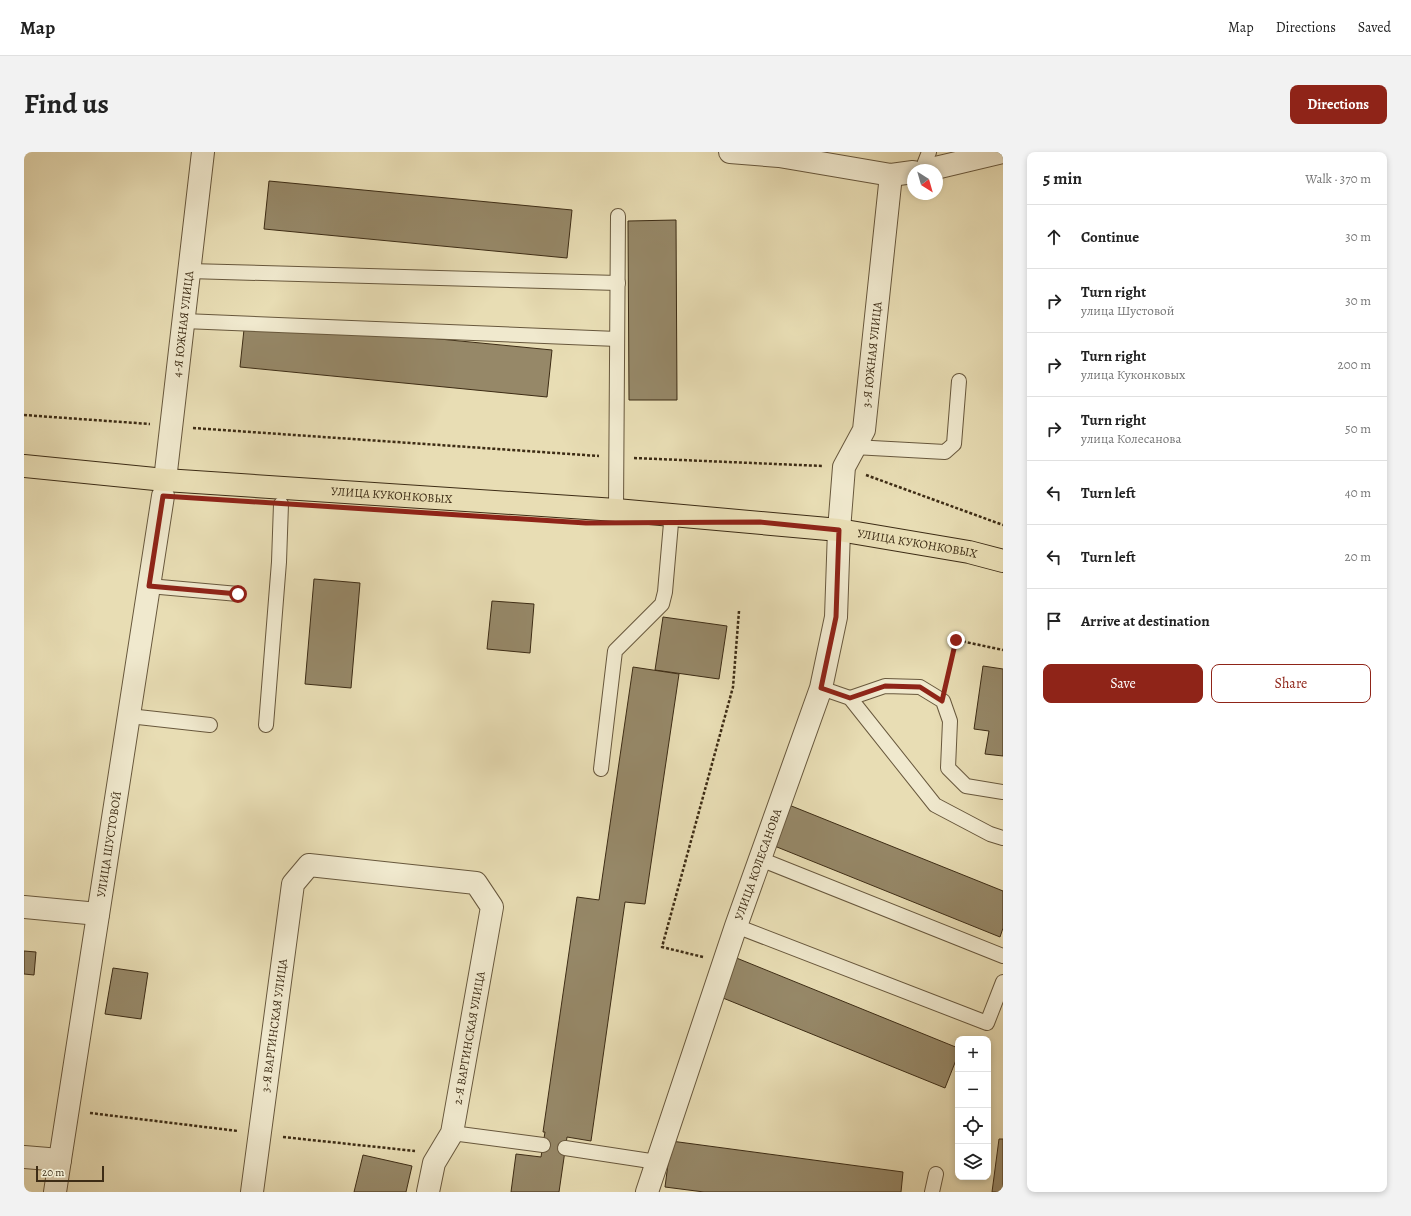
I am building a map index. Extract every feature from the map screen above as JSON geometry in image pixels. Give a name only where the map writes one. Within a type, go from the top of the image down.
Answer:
[{"type":"main road","name":"УЛИЦА КУКОНКОВЫХ","points":[[24,466],[164,488],[281,504],[586,523],[760,522]]},
{"type":"main road","name":"УЛИЦА КУКОНКОВЫХ","points":[[24,481],[616,510],[839,530],[969,552],[1003,562]]},
{"type":"street","name":"4-Я ЮЖНАЯ УЛИЦА","points":[[164,488],[203,152]]},
{"type":"street","points":[[730,152],[779,156],[892,175],[907,173]]},
{"type":"street","points":[[943,166],[1003,152]]},
{"type":"street","name":"3-Я ЮЖНАЯ УЛИЦА","points":[[839,530],[844,467],[864,430],[892,175]]},
{"type":"street","name":"УЛИЦА ШУСТОВОЙ","points":[[55,1192],[164,488]]},
{"type":"street","name":"УЛИЦА КОЛЕСАНОВА","points":[[647,1192],[736,926],[821,688],[836,617],[839,530]]},
{"type":"street","name":"2-Я ВАРГИНСКАЯ УЛИЦА","points":[[309,865],[476,883],[492,908],[452,1133],[434,1163],[428,1192]]},
{"type":"street","name":"3-Я ВАРГИНСКАЯ УЛИЦА","points":[[252,1192],[292,884],[309,865]]},
{"type":"street","points":[[24,907],[98,914]]},
{"type":"street","points":[[24,1157],[60,1160]]},
{"type":"lane","points":[[924,164],[929,152]]},
{"type":"lane","points":[[616,510],[618,216]]},
{"type":"lane","points":[[189,270],[618,283]]},
{"type":"lane","points":[[184,321],[617,339]]},
{"type":"lane","points":[[854,447],[945,452],[954,444],[959,380]]},
{"type":"lane","points":[[266,725],[279,562],[281,504]]},
{"type":"lane","points":[[601,769],[615,651],[662,604],[665,592],[671,523]]},
{"type":"lane","points":[[149,586],[238,594]]},
{"type":"lane","points":[[850,698],[885,686],[920,687],[942,701],[950,721],[948,768],[966,786],[1003,792]]},
{"type":"lane","points":[[821,688],[850,698],[935,805],[990,834],[1003,838]]},
{"type":"lane","points":[[129,716],[210,725]]},
{"type":"lane","points":[[760,859],[1003,956]]},
{"type":"lane","points":[[736,926],[988,1023],[1003,982]]},
{"type":"lane","points":[[452,1133],[544,1144]]},
{"type":"lane","points":[[565,1148],[657,1162]]},
{"type":"lane","points":[[932,1192],[936,1174]]},
{"type":"path","points":[[24,415],[216,430],[617,457],[844,467],[1003,525]]},
{"type":"path","points":[[724,962],[662,947],[733,687],[739,611]]},
{"type":"path","points":[[942,701],[956,640],[1003,650]]},
{"type":"building","points":[[269,181],[572,210],[567,258],[264,229]]},
{"type":"building","points":[[676,220],[677,400],[629,400],[628,221]]},
{"type":"building","points":[[245,320],[552,350],[547,397],[240,367]]},
{"type":"building","points":[[314,579],[360,583],[351,688],[305,684]]},
{"type":"building","points":[[492,601],[534,604],[530,653],[487,649]]},
{"type":"building","points":[[663,617],[727,626],[719,679],[655,670]]},
{"type":"building","points":[[983,666],[1003,669],[1003,756],[985,754],[989,731],[974,729]]},
{"type":"building","points":[[633,667],[679,674],[645,904],[625,902],[591,1141],[567,1137],[559,1192],[511,1192],[516,1154],[541,1157],[545,1132],[543,1132],[577,897],[599,900]]},
{"type":"building","points":[[789,805],[1003,891],[1003,928],[1000,937],[772,845]]},
{"type":"building","points":[[24,951],[36,952],[34,975],[24,974]]},
{"type":"building","points":[[734,957],[955,1047],[955,1063],[945,1088],[718,996]]},
{"type":"building","points":[[113,968],[148,973],[141,1019],[105,1014]]},
{"type":"building","points":[[999,1139],[1003,1139],[1003,1192],[992,1192]]},
{"type":"building","points":[[671,1141],[903,1172],[901,1192],[704,1192],[665,1187]]},
{"type":"building","points":[[363,1155],[412,1166],[406,1192],[354,1192]]},
{"type":"route","points":[[238,594],[149,586],[163,496],[586,523],[760,522],[839,530],[836,617],[821,688],[850,698],[885,686],[920,687],[942,701],[956,640]]}]
